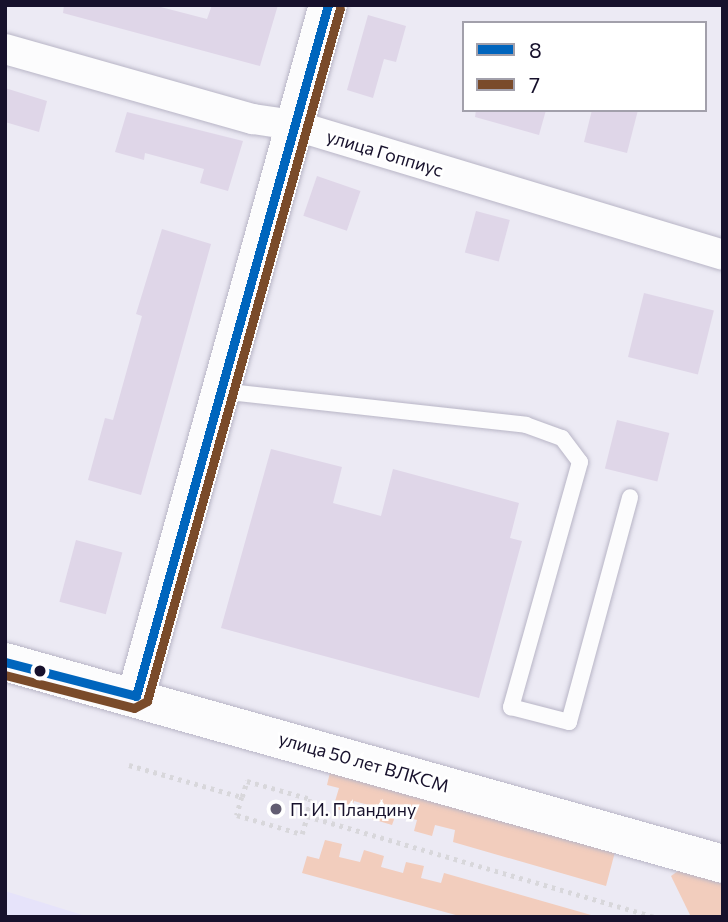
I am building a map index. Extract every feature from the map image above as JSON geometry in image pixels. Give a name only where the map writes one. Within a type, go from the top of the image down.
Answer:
[{"type":"street","points":[[136,696],[328,5]]},
{"type":"street","name":"улица Гоппиус","points":[[5,49],[253,119],[293,125],[723,255]]},
{"type":"street","name":"улица 50 лет ВЛКСМ","points":[[5,662],[136,696],[723,864]]},
{"type":"lane","points":[[220,391],[526,425],[562,438],[580,462],[511,707],[569,722],[630,496]]},
{"type":"path","points":[[129,765],[242,797]]},
{"type":"path","points":[[247,780],[311,799],[307,816],[302,834],[237,815],[247,780]]},
{"type":"path","points":[[307,816],[654,917]]},
{"type":"shaded area","points":[[331,768],[616,848],[606,886],[453,842],[455,830],[435,825],[432,836],[414,831],[417,820],[396,814],[392,825],[372,819],[375,807],[354,801],[350,813],[333,808],[339,788],[327,785]]},
{"type":"shaded area","points":[[325,840],[342,844],[339,857],[360,862],[364,850],[384,856],[381,867],[403,873],[406,862],[424,866],[421,878],[441,883],[444,873],[598,917],[463,917],[302,873],[307,856],[319,859]]},
{"type":"shaded area","points":[[685,866],[723,877],[723,917],[691,917],[671,876]]},
{"type":"shaded area","points":[[5,891],[89,917],[5,917]]},
{"type":"building","points":[[64,5],[153,5],[207,19],[212,5],[278,5],[260,66],[63,13]]},
{"type":"building","points":[[368,15],[406,26],[396,62],[384,59],[373,98],[347,90]]},
{"type":"building","points":[[5,88],[47,101],[39,132],[5,122]]},
{"type":"building","points":[[127,112],[243,141],[228,191],[200,183],[204,169],[145,153],[144,160],[115,152]]},
{"type":"building","points":[[476,112],[545,112],[539,135],[475,117]]},
{"type":"building","points":[[592,112],[637,112],[627,153],[584,142]]},
{"type":"building","points":[[317,176],[360,191],[347,231],[303,216]]},
{"type":"building","points":[[476,211],[510,220],[499,262],[465,253]]},
{"type":"building","points":[[162,229],[211,244],[141,495],[88,480],[105,418],[113,420],[142,316],[136,314]]},
{"type":"building","points":[[644,293],[714,310],[698,374],[628,357]]},
{"type":"building","points":[[617,420],[669,433],[657,482],[605,469]]},
{"type":"building","points":[[271,449],[342,467],[333,503],[381,516],[393,469],[519,503],[510,538],[522,541],[479,698],[221,628]]},
{"type":"building","points":[[76,540],[122,552],[106,614],[59,602]]},
{"type":"transit line","name":"8","points":[[136,696],[328,5]]},
{"type":"transit line","name":"7","points":[[5,675],[134,708],[147,701],[340,8]]},
{"type":"transit line","name":"8","points":[[5,662],[136,696]]},
{"type":"place","name":"П. И. Пландину","points":[[276,809]]}]
